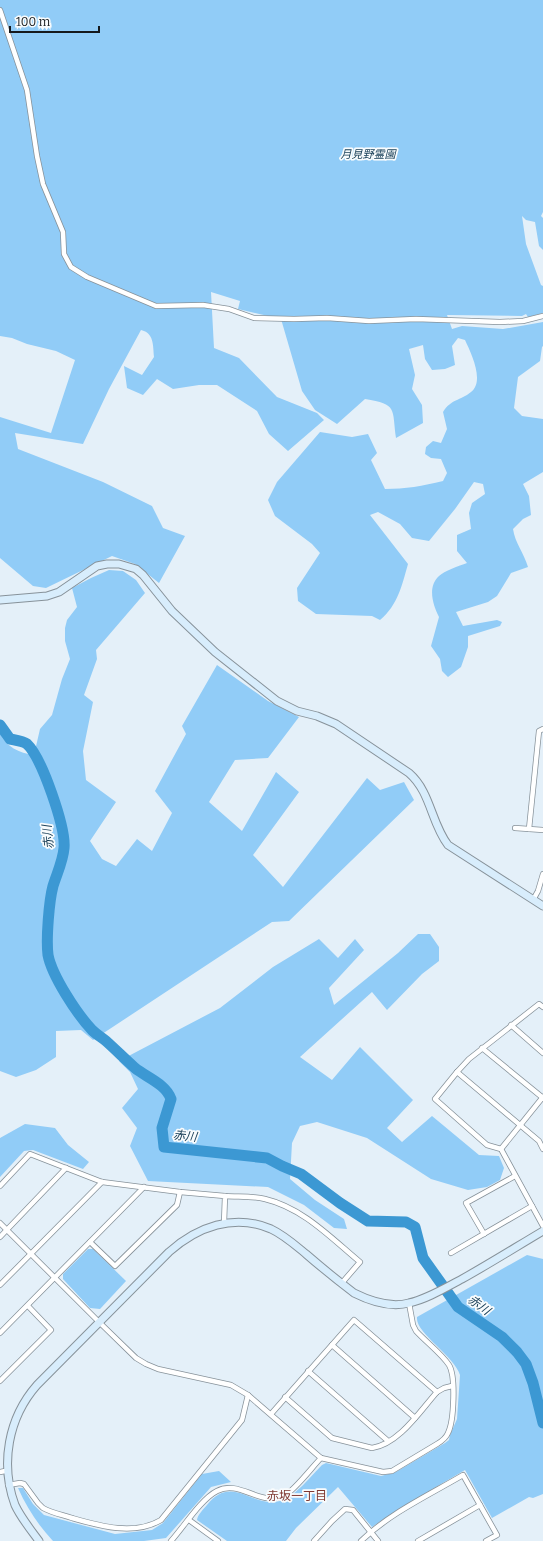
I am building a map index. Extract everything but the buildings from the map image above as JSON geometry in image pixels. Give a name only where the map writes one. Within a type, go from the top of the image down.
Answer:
[{"type":"street","points":[[0,10],[26,90],[43,184],[63,232],[64,254],[71,267],[87,277],[156,306],[203,305],[229,309],[254,318],[327,318],[369,321],[416,319],[500,322],[523,321],[543,316]]},
{"type":"street","points":[[0,600],[47,596],[59,592],[97,566],[119,564],[136,570],[143,575],[172,611],[214,652],[278,701],[297,711],[317,716],[336,724],[409,773],[416,779],[425,794],[441,836],[448,845],[543,906]]},
{"type":"street","points":[[529,829],[539,731],[543,729]]},
{"type":"street","points":[[515,828],[543,830]]},
{"type":"street","points":[[533,900],[538,891],[543,874]]},
{"type":"street","points":[[40,1541],[22,1518],[15,1505],[3,1472],[7,1443],[15,1417],[37,1385],[180,1242],[202,1229],[224,1223],[258,1225],[272,1229],[286,1238],[342,1284],[364,1298],[379,1303],[393,1304],[409,1303],[438,1292],[542,1231],[532,1206],[501,1149],[487,1145],[435,1099],[457,1072],[482,1048],[539,1004],[543,1007]]},
{"type":"street","points":[[510,1025],[543,1052]]},
{"type":"street","points":[[482,1048],[543,1098],[501,1149]]},
{"type":"street","points":[[457,1072],[539,1141],[543,1149]]},
{"type":"street","points":[[0,1186],[30,1154],[102,1182],[180,1192],[264,1199],[286,1206],[305,1216],[360,1262],[342,1284]]},
{"type":"street","points":[[0,1236],[66,1168]]},
{"type":"street","points":[[484,1234],[466,1203],[515,1176]]},
{"type":"street","points":[[0,1285],[102,1182]]},
{"type":"street","points":[[0,1333],[144,1187]]},
{"type":"street","points":[[90,1242],[115,1266],[177,1205],[180,1192]]},
{"type":"street","points":[[224,1223],[225,1196]]},
{"type":"street","points":[[451,1253],[532,1206]]},
{"type":"street","points":[[0,1223],[136,1358],[158,1369],[231,1385],[248,1395],[321,1458],[383,1472],[392,1471],[444,1440],[451,1422],[452,1373],[448,1365],[416,1331],[413,1325],[409,1303]]},
{"type":"street","points":[[0,1381],[51,1330],[28,1306]]},
{"type":"street","points":[[271,1414],[354,1320],[437,1392]]},
{"type":"street","points":[[332,1345],[415,1418]]},
{"type":"street","points":[[308,1371],[388,1441]]},
{"type":"street","points":[[285,1397],[332,1438],[372,1448],[378,1448],[402,1433],[437,1392],[452,1386]]},
{"type":"street","points":[[8,1485],[20,1483],[24,1484],[38,1504],[43,1508],[95,1525],[118,1529],[155,1524],[161,1520],[242,1420],[248,1395]]},
{"type":"street","points":[[172,1541],[207,1499],[216,1492],[223,1489],[233,1488],[269,1500],[286,1495],[321,1458]]},
{"type":"street","points":[[361,1541],[370,1532],[399,1512],[463,1476],[497,1535],[486,1541]]},
{"type":"street","points":[[418,1541],[480,1505]]},
{"type":"street","points":[[314,1541],[332,1521],[346,1509],[353,1510],[378,1541]]},
{"type":"street","points":[[189,1520],[218,1541]]},
{"type":"green space","name":"月見野霊園","points":[[0,0],[543,0],[543,212],[541,216],[543,218],[543,250],[539,246],[535,222],[526,220],[522,216],[526,244],[541,285],[543,286],[543,313],[528,317],[526,314],[522,316],[447,315],[452,329],[462,326],[503,329],[543,322],[543,346],[540,361],[518,377],[514,408],[522,416],[543,419],[543,472],[523,484],[529,496],[531,515],[523,519],[513,529],[528,567],[511,573],[497,596],[488,602],[456,612],[463,626],[497,620],[502,622],[500,626],[468,636],[468,647],[461,667],[448,677],[442,671],[440,659],[431,646],[439,617],[433,602],[433,585],[435,580],[441,574],[467,563],[457,551],[457,535],[471,529],[469,513],[472,503],[485,494],[483,484],[474,482],[455,509],[429,541],[412,538],[400,524],[378,512],[370,515],[408,564],[395,601],[380,620],[372,616],[316,614],[298,601],[297,588],[320,553],[312,544],[275,516],[268,500],[277,482],[320,432],[352,437],[368,434],[377,453],[371,460],[385,489],[414,487],[443,481],[447,473],[441,459],[431,458],[425,454],[426,447],[433,441],[441,443],[447,429],[443,412],[452,402],[471,392],[477,381],[476,367],[465,340],[458,338],[452,346],[455,365],[445,369],[432,370],[425,359],[423,345],[409,349],[415,375],[412,389],[422,405],[423,423],[396,438],[393,414],[388,406],[383,403],[365,399],[337,424],[315,410],[302,391],[281,319],[238,309],[240,301],[211,292],[214,348],[239,358],[277,397],[317,413],[324,420],[288,451],[269,434],[257,411],[217,385],[199,385],[173,389],[157,379],[143,395],[127,388],[124,366],[142,375],[154,357],[151,337],[141,330],[109,389],[83,444],[15,433],[18,449],[103,482],[152,506],[163,528],[185,536],[159,583],[135,564],[112,556],[46,588],[33,586],[0,558],[0,417],[51,433],[75,360],[56,351],[0,336]]},
{"type":"green space","points":[[109,570],[123,571],[136,580],[145,593],[96,650],[97,659],[84,695],[93,702],[83,751],[86,780],[116,802],[90,841],[102,859],[116,866],[137,839],[152,851],[172,813],[155,791],[186,734],[182,726],[217,665],[268,701],[299,717],[268,758],[235,760],[209,802],[242,831],[276,772],[299,792],[253,855],[283,887],[367,778],[380,790],[404,782],[414,800],[289,921],[272,922],[93,1040],[81,1030],[56,1031],[56,1057],[36,1070],[16,1077],[0,1071],[0,733],[9,746],[23,753],[34,755],[40,729],[52,715],[62,679],[70,659],[65,641],[65,628],[67,620],[77,607],[72,588]]},
{"type":"green space","points":[[418,934],[430,934],[439,947],[439,961],[422,974],[387,1010],[372,992],[300,1057],[332,1080],[360,1047],[413,1100],[387,1128],[402,1142],[432,1116],[479,1155],[499,1156],[504,1168],[500,1180],[487,1187],[468,1190],[431,1179],[367,1138],[317,1122],[300,1126],[292,1143],[290,1179],[315,1200],[344,1219],[347,1229],[334,1228],[304,1205],[268,1187],[148,1181],[130,1146],[137,1128],[122,1108],[138,1089],[130,1072],[119,1061],[220,1008],[273,967],[319,939],[338,958],[355,939],[364,950],[329,988],[334,1005],[398,953]]},
{"type":"green space","points":[[25,1124],[55,1128],[68,1145],[89,1162],[83,1169],[33,1150],[24,1151],[0,1177],[0,1138]]},
{"type":"green space","points":[[88,1249],[93,1249],[126,1281],[100,1309],[90,1308],[63,1279],[63,1274]]},
{"type":"green space","points":[[527,1255],[543,1259],[543,1494],[533,1498],[529,1497],[492,1518],[465,1470],[400,1508],[372,1527],[338,1487],[296,1528],[286,1541],[227,1541],[197,1520],[207,1505],[216,1496],[226,1492],[244,1494],[262,1501],[272,1502],[283,1500],[293,1494],[322,1465],[326,1463],[381,1476],[396,1472],[449,1440],[457,1419],[460,1375],[456,1367],[422,1330],[418,1323],[417,1317]]},
{"type":"green space","points":[[219,1471],[231,1482],[211,1487],[166,1538],[144,1541],[53,1541],[33,1516],[18,1488],[23,1488],[33,1504],[44,1515],[115,1534],[152,1530],[163,1523],[202,1474]]},
{"type":"waterway","name":"赤川","points":[[0,725],[10,739],[27,744],[33,752],[52,794],[64,838],[63,853],[50,901],[47,940],[50,964],[66,994],[92,1030],[135,1068],[165,1089],[171,1099],[162,1128],[164,1147],[267,1158],[301,1174],[340,1203],[368,1221],[406,1222],[415,1227],[423,1258],[458,1307],[502,1337],[517,1352],[526,1364],[533,1383],[543,1423]]},
{"type":"district","name":"赤坂一丁目","points":[[297,1496]]}]
